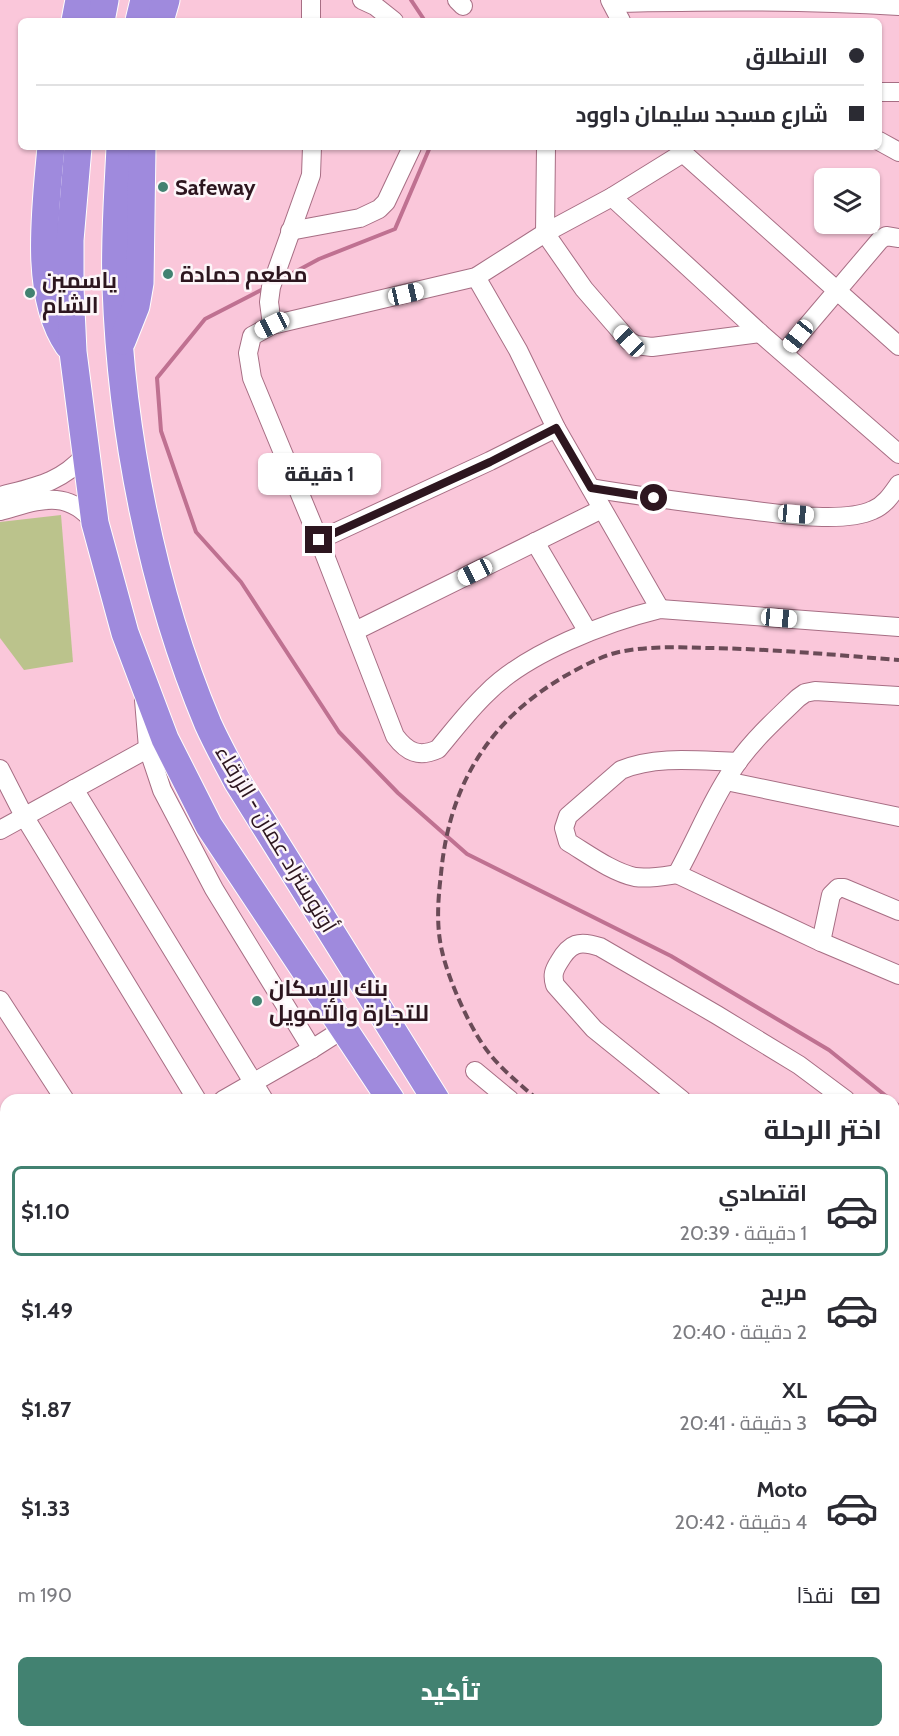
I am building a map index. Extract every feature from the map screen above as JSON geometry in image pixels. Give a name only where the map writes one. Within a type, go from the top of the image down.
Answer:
[{"type":"highway","points":[[76,18],[79,0]]},
{"type":"highway","points":[[101,18],[105,0]]},
{"type":"highway","points":[[140,18],[144,0]]},
{"type":"highway","points":[[161,18],[166,0]]},
{"type":"highway","name":"أوتوستراد عمان - الزرقاء","points":[[51,150],[46,229],[47,290],[55,323],[73,352]]},
{"type":"highway","name":"أوتوستراد عمان - الزرقاء","points":[[78,150],[70,240],[70,288],[73,352],[85,455],[95,523],[125,633],[144,686],[157,744],[387,1094]]},
{"type":"highway","name":"أوتوستراد عمان - الزرقاء","points":[[131,150],[116,285],[119,347],[131,443],[156,564],[189,672],[209,726],[237,781],[432,1094]]},
{"type":"street","points":[[311,0],[311,18]]},
{"type":"street","points":[[362,0],[375,6],[390,18]]},
{"type":"street","points":[[619,18],[611,2],[839,1],[899,6]]},
{"type":"street","points":[[882,93],[899,92]]},
{"type":"street","points":[[882,143],[899,152]]},
{"type":"street","points":[[272,325],[269,302],[271,287],[311,175],[312,150]]},
{"type":"street","points":[[290,231],[360,218],[379,209],[386,202],[411,150]]},
{"type":"street","points":[[546,150],[545,233],[584,289],[629,341],[636,345],[663,346],[760,333]]},
{"type":"street","points":[[899,346],[682,150],[612,197],[545,233],[476,277],[272,325],[252,336],[248,353],[252,378],[319,540],[395,736],[403,747],[421,753],[429,753],[438,749],[487,692],[506,676],[588,632],[639,614],[660,609],[899,627]]},
{"type":"street","points":[[612,197],[760,333],[899,454]]},
{"type":"street","points":[[784,352],[880,240],[886,236],[899,238]]},
{"type":"street","points":[[476,277],[518,350],[556,428],[660,609]]},
{"type":"street","points":[[319,540],[490,462],[556,428]]},
{"type":"street","points":[[0,496],[55,480],[85,455]]},
{"type":"street","points":[[591,488],[747,510],[838,516],[862,514],[875,510],[886,501],[899,484]]},
{"type":"street","points":[[0,512],[44,499],[59,499],[73,503],[86,512],[95,523]]},
{"type":"street","points":[[355,631],[603,509]]},
{"type":"street","points":[[535,542],[588,632]]},
{"type":"street","points":[[677,874],[738,762],[805,693],[815,691],[899,696]]},
{"type":"street","points":[[0,830],[157,744],[162,790],[187,841],[312,1049]]},
{"type":"street","points":[[738,762],[656,762],[632,765],[621,770],[568,816],[564,828],[568,842],[632,876],[641,878],[677,874],[821,942],[899,975]]},
{"type":"street","points":[[0,769],[24,816],[193,1094]]},
{"type":"street","points":[[726,781],[899,817]]},
{"type":"street","points":[[74,789],[260,1094]]},
{"type":"street","points":[[821,942],[831,895],[838,888],[844,888],[899,911]]},
{"type":"street","points":[[675,1094],[594,1029],[555,985],[552,977],[554,970],[565,951],[572,945],[591,944],[610,952],[799,1065],[838,1094]]},
{"type":"street","points":[[0,1000],[60,1094]]},
{"type":"street","points":[[233,1094],[345,1028]]},
{"type":"street","points":[[475,1071],[503,1094]]},
{"type":"green space","points":[[61,515],[73,662],[24,670],[0,638],[0,522]]},
{"type":"waterway","points":[[411,0],[423,18]]},
{"type":"waterway","points":[[280,280],[319,259],[395,229],[429,150]]},
{"type":"waterway","points":[[265,288],[205,319],[157,378],[161,431],[196,532],[241,582],[339,732],[398,793],[467,854],[671,956],[829,1050],[884,1094]]},
{"type":"railway","points":[[531,1094],[500,1066],[475,1032],[449,976],[439,932],[438,903],[441,874],[445,842],[453,812],[463,785],[477,759],[494,735],[538,694],[565,676],[605,656],[619,652],[664,647],[804,652],[899,660]]},
{"type":"place","name":"Safeway","points":[[163,187]]},
{"type":"place","name":"مطعم حمادة","points":[[168,274]]},
{"type":"place","name":"ياسمين الشام","points":[[30,293]]},
{"type":"place","name":"بنك الإسكان للتجارة والتمويل","points":[[257,1001]]},
{"type":"route","points":[[319,540],[490,462],[556,428],[591,488],[654,498]]}]
